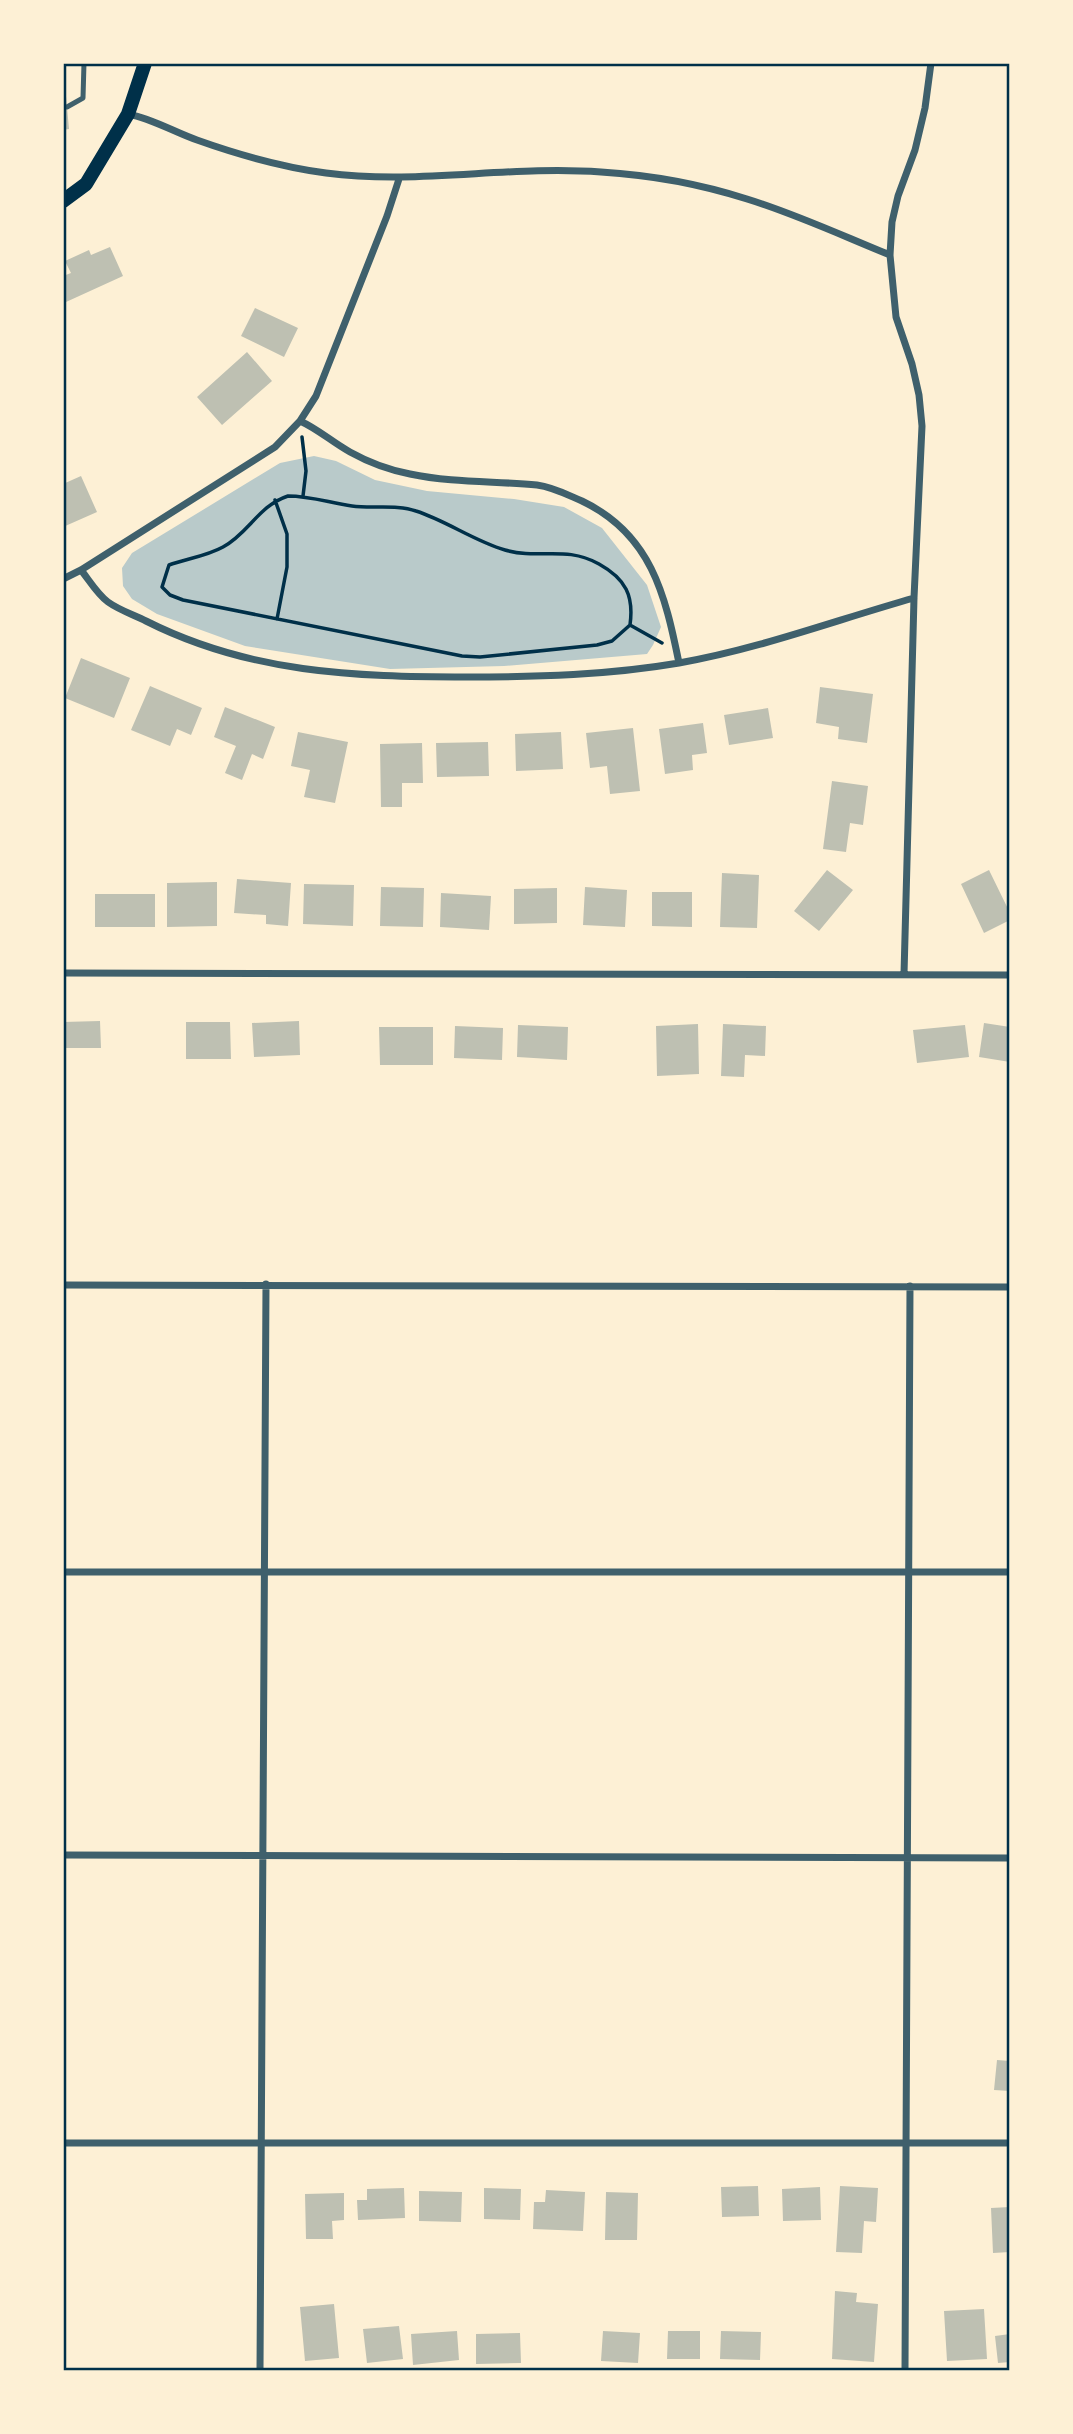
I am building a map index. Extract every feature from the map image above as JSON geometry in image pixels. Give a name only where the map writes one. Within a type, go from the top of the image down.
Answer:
[{"type":"main road","points":[[63,201],[86,184],[128,114],[145,63]]},
{"type":"street","points":[[904,974],[914,598],[922,426],[912,364],[896,317],[890,255],[892,222],[898,196],[915,150],[925,108],[931,63]]},
{"type":"street","points":[[128,114],[148,118],[195,139],[256,159],[328,173],[399,179],[550,171],[653,177],[747,198],[890,255]]},
{"type":"street","points":[[63,579],[275,447],[300,421],[316,396],[399,179]]},
{"type":"street","points":[[300,421],[349,451],[381,466],[407,474],[446,480],[540,486],[562,492],[598,509],[621,527],[650,562],[662,588],[679,663]]},
{"type":"street","points":[[81,570],[107,602],[202,645],[248,659],[296,669],[383,677],[516,677],[611,672],[679,663],[754,647],[914,598]]},
{"type":"street","points":[[63,973],[1010,975]]},
{"type":"street","points":[[260,2371],[266,1284]]},
{"type":"street","points":[[63,1285],[1010,1287]]},
{"type":"street","points":[[905,2371],[910,1286]]},
{"type":"street","points":[[63,1572],[1010,1573]]},
{"type":"street","points":[[63,1855],[1010,1858]]},
{"type":"street","points":[[63,2143],[1010,2143]]},
{"type":"lane","points":[[67,107],[83,98],[84,63]]},
{"type":"path","points":[[300,421],[306,471],[303,496]]},
{"type":"path","points":[[288,496],[303,496],[351,506],[414,510],[505,550],[526,554],[578,554],[601,565],[620,579],[631,596],[633,608],[630,625],[611,641],[597,645],[480,657],[462,656],[183,600],[170,595],[162,587],[169,565],[222,547],[242,533],[262,509],[275,500],[288,496]]},
{"type":"path","points":[[275,500],[287,534],[286,567],[277,619]]},
{"type":"path","points":[[630,625],[661,642],[679,663]]},
{"type":"shaded area","points":[[314,456],[336,461],[375,480],[427,491],[514,499],[564,507],[602,528],[647,585],[661,627],[653,645],[647,654],[504,666],[390,669],[245,646],[157,614],[132,599],[123,586],[122,568],[132,553],[280,463]]},
{"type":"building","points":[[63,85],[69,129],[63,130]]},
{"type":"building","points":[[110,247],[123,276],[66,302],[63,295],[63,276],[71,273],[65,261],[89,250],[91,255]]},
{"type":"building","points":[[255,308],[298,328],[284,357],[241,336]]},
{"type":"building","points":[[247,352],[272,381],[222,425],[197,397]]},
{"type":"building","points":[[81,476],[97,512],[63,527],[63,484]]},
{"type":"building","points":[[81,658],[130,678],[114,718],[65,698]]},
{"type":"building","points":[[150,686],[202,708],[191,735],[177,729],[170,746],[131,730]]},
{"type":"building","points":[[820,687],[873,694],[867,743],[838,739],[839,727],[816,723]]},
{"type":"building","points":[[225,707],[275,727],[263,759],[252,754],[242,780],[225,773],[236,746],[214,737]]},
{"type":"building","points":[[768,708],[773,738],[729,745],[724,715]]},
{"type":"building","points":[[703,723],[707,753],[692,755],[693,770],[665,774],[659,729]]},
{"type":"building","points":[[633,728],[640,791],[610,794],[607,766],[590,768],[586,733]]},
{"type":"building","points":[[298,732],[348,742],[335,803],[304,797],[310,770],[291,766]]},
{"type":"building","points":[[561,732],[563,769],[516,771],[515,734]]},
{"type":"building","points":[[488,742],[489,776],[437,777],[436,743]]},
{"type":"building","points":[[422,743],[423,783],[402,783],[402,807],[381,807],[380,744]]},
{"type":"building","points":[[832,781],[868,786],[863,825],[850,823],[846,852],[823,849]]},
{"type":"building","points":[[827,870],[853,890],[819,931],[794,911]]},
{"type":"building","points":[[989,870],[1010,913],[1010,920],[984,933],[961,884]]},
{"type":"building","points":[[722,873],[759,875],[757,928],[720,927]]},
{"type":"building","points":[[237,879],[291,883],[288,926],[266,924],[266,915],[234,913]]},
{"type":"building","points":[[217,882],[217,926],[167,927],[167,883]]},
{"type":"building","points":[[304,884],[354,885],[353,926],[303,924]]},
{"type":"building","points":[[381,887],[424,888],[423,927],[380,926]]},
{"type":"building","points":[[585,887],[627,890],[625,927],[583,925]]},
{"type":"building","points":[[557,888],[557,923],[514,924],[514,889]]},
{"type":"building","points":[[652,892],[692,892],[692,927],[652,926]]},
{"type":"building","points":[[441,893],[491,896],[489,930],[440,927]]},
{"type":"building","points":[[95,894],[155,894],[155,927],[95,927]]},
{"type":"building","points":[[100,1021],[101,1048],[63,1048],[63,1022]]},
{"type":"building","points":[[299,1021],[300,1055],[254,1057],[252,1023]]},
{"type":"building","points":[[186,1022],[230,1022],[231,1059],[186,1059]]},
{"type":"building","points":[[984,1023],[1010,1027],[1010,1062],[979,1057]]},
{"type":"building","points":[[698,1024],[699,1074],[657,1076],[656,1026]]},
{"type":"building","points":[[723,1024],[766,1026],[765,1056],[745,1055],[744,1077],[721,1076]]},
{"type":"building","points":[[518,1025],[568,1027],[567,1060],[517,1057]]},
{"type":"building","points":[[965,1025],[969,1057],[917,1063],[913,1030]]},
{"type":"building","points":[[455,1026],[503,1028],[502,1060],[454,1058]]},
{"type":"building","points":[[379,1027],[433,1027],[433,1065],[380,1065]]},
{"type":"building","points":[[997,2060],[1010,2061],[1010,2091],[994,2090]]},
{"type":"building","points":[[758,2186],[759,2216],[722,2217],[721,2187]]},
{"type":"building","points":[[840,2186],[878,2188],[876,2222],[864,2221],[862,2253],[836,2252]]},
{"type":"building","points":[[820,2187],[821,2220],[783,2221],[782,2189]]},
{"type":"building","points":[[404,2188],[405,2218],[358,2220],[357,2200],[367,2200],[367,2189]]},
{"type":"building","points":[[484,2188],[521,2189],[520,2220],[484,2219]]},
{"type":"building","points":[[546,2190],[585,2192],[583,2231],[533,2229],[534,2202],[545,2202]]},
{"type":"building","points":[[419,2191],[462,2192],[461,2222],[419,2221]]},
{"type":"building","points":[[606,2192],[638,2193],[637,2240],[605,2240]]},
{"type":"building","points":[[344,2193],[344,2220],[332,2221],[333,2239],[306,2239],[305,2194]]},
{"type":"building","points":[[1010,2207],[1010,2252],[993,2253],[991,2208]]},
{"type":"building","points":[[835,2291],[857,2293],[856,2302],[878,2304],[874,2362],[832,2359]]},
{"type":"building","points":[[334,2304],[339,2358],[305,2361],[300,2307]]},
{"type":"building","points":[[984,2309],[987,2359],[947,2361],[944,2311]]},
{"type":"building","points":[[399,2326],[403,2359],[367,2363],[363,2329]]},
{"type":"building","points":[[457,2331],[459,2360],[413,2365],[411,2334]]},
{"type":"building","points":[[603,2331],[640,2333],[638,2363],[601,2361]]},
{"type":"building","points":[[668,2331],[700,2331],[700,2359],[667,2359]]},
{"type":"building","points":[[721,2331],[761,2332],[760,2360],[720,2359]]},
{"type":"building","points":[[520,2333],[521,2363],[476,2364],[476,2334]]},
{"type":"building","points":[[1010,2334],[1010,2362],[998,2363],[995,2336]]}]
